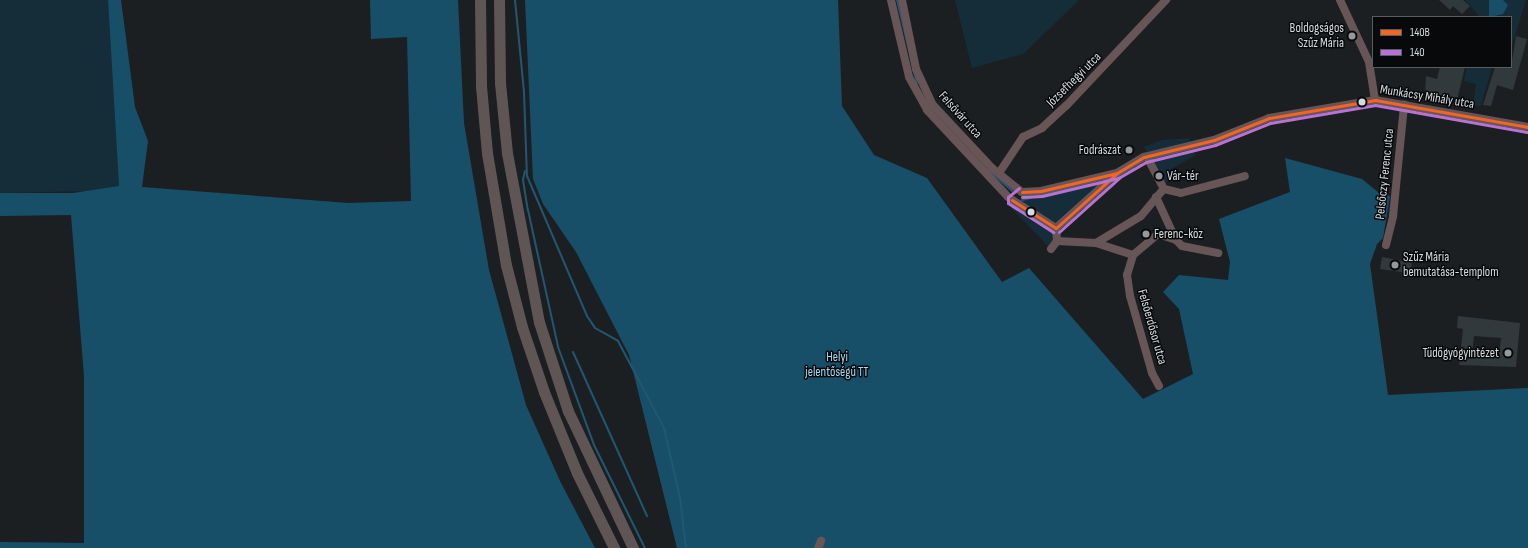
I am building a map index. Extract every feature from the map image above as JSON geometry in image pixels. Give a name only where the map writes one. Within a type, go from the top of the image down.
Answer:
[{"type":"highway","points":[[480,0],[481,86],[486,146],[506,265],[522,327],[550,406],[577,473],[614,548]]},
{"type":"highway","points":[[499,0],[500,83],[507,153],[539,322],[571,418],[632,548]]},
{"type":"street","name":"Felsővár utca","points":[[892,0],[898,37],[916,94],[959,148],[1017,198],[1056,228]]},
{"type":"street","name":"Felsővár utca","points":[[902,0],[913,56],[926,95],[941,116],[999,173],[1017,198]]},
{"type":"street","name":"Józsefhegyi utca","points":[[999,173],[1023,137],[1042,128],[1066,106],[1166,0]]},
{"type":"street","points":[[1340,0],[1369,62],[1375,100]]},
{"type":"street","name":"Munkácsy Mihály utca","points":[[1056,228],[1117,173],[1147,156],[1214,140],[1269,118],[1375,100],[1528,127]]},
{"type":"street","name":"Pelsőczy Ferenc utca","points":[[1386,245],[1393,216],[1404,105]]},
{"type":"street","points":[[1147,156],[1164,189],[1181,193],[1245,176]]},
{"type":"street","name":"Munkácsy Mihály utca","points":[[1017,198],[1117,173]]},
{"type":"street","points":[[1096,243],[1141,216],[1164,189]]},
{"type":"street","points":[[1156,197],[1176,240],[1182,246],[1218,253]]},
{"type":"street","points":[[1051,249],[1057,241],[1056,228]]},
{"type":"street","points":[[1057,241],[1096,243],[1133,255],[1158,234],[1176,240]]},
{"type":"street","name":"Felsőerdősor utca","points":[[1133,255],[1127,275],[1130,296],[1152,373],[1159,386]]},
{"type":"shaded area","points":[[0,0],[108,0],[119,186],[348,203],[411,202],[427,548],[0,548],[0,542],[84,543],[90,191],[0,193]]},
{"type":"shaded area","points":[[955,0],[1079,0],[1023,54],[972,68]]},
{"type":"shaded area","points":[[1465,0],[1526,0],[1512,46],[1512,16],[1479,16]]},
{"type":"shaded area","points":[[1467,68],[1492,68],[1481,106],[1473,105],[1476,84],[1464,81]]},
{"type":"shaded area","points":[[1189,138],[1190,142],[1147,152],[1144,147],[1162,140]]},
{"type":"shaded area","points":[[1193,148],[1196,155],[1171,169],[1164,189],[1152,158]]},
{"type":"shaded area","points":[[1108,177],[1057,223],[1020,201],[1021,198]]},
{"type":"shaded area","points":[[1013,206],[1053,229],[1053,241],[1048,246],[1011,208]]},
{"type":"green space","points":[[108,0],[121,0],[135,107],[148,141],[142,187],[348,203],[411,201],[407,37],[371,39],[370,0],[458,0],[464,123],[489,270],[526,405],[560,481],[595,548],[0,548],[0,542],[84,543],[84,376],[71,215],[0,216],[0,193],[73,193],[119,186]]},
{"type":"green space","name":"Helyi jelentőségű TT","points":[[525,0],[838,0],[842,106],[874,155],[927,178],[1002,282],[1029,268],[1143,399],[1193,374],[1179,309],[1163,292],[1179,275],[1228,280],[1230,262],[1219,219],[1290,192],[1285,158],[1362,179],[1379,193],[1390,196],[1383,238],[1377,244],[1370,264],[1388,395],[1528,388],[1528,548],[677,548],[629,355],[576,252],[543,204],[533,179]]},
{"type":"green space","points":[[1489,0],[1503,0],[1508,5],[1503,14],[1489,16]]},
{"type":"building","points":[[1439,0],[1463,0],[1470,6],[1462,14],[1453,6],[1450,10]]},
{"type":"building","points":[[1516,36],[1527,39],[1513,90],[1497,85],[1491,106],[1483,105],[1495,68],[1512,68]]},
{"type":"building","points":[[1440,68],[1465,68],[1457,100],[1425,93],[1426,76],[1437,79]]},
{"type":"building","name":"Szűz Mária bemutatása-templom","points":[[1404,256],[1412,258],[1411,272],[1408,273],[1380,269],[1382,257],[1403,261]]},
{"type":"building","points":[[1458,316],[1520,323],[1516,367],[1459,365],[1463,329],[1457,328]],"holes":[[[1474,336],[1501,338],[1499,355],[1472,353]]]},
{"type":"waterway","points":[[515,0],[524,92],[527,176],[587,316],[595,328],[618,341],[664,428],[680,498],[686,548]]},
{"type":"waterway","points":[[897,0],[917,84]]},
{"type":"waterway","points":[[1138,166],[1145,163]]},
{"type":"waterway","points":[[1125,175],[1134,168]]},
{"type":"waterway","points":[[988,170],[1012,191]]},
{"type":"waterway","points":[[525,171],[523,180],[528,210],[558,347],[594,445],[645,548]]},
{"type":"waterway","points":[[1117,181],[1121,177]]},
{"type":"waterway","points":[[1022,200],[1094,183]]},
{"type":"waterway","points":[[1108,189],[1114,184]]},
{"type":"waterway","points":[[1098,197],[1103,193]]},
{"type":"waterway","points":[[1086,207],[1094,200]]},
{"type":"waterway","points":[[1062,231],[1073,218]]},
{"type":"waterway","points":[[573,352],[647,516]]},
{"type":"transit line","name":"140B","points":[[1056,228],[1117,173],[1144,157],[1214,140],[1269,118],[1375,100],[1528,127]]},
{"type":"transit line","name":"140","points":[[1059,232],[1120,177],[1146,162],[1215,145],[1270,123],[1375,105],[1527,132]]},
{"type":"transit line","name":"140B","points":[[1022,192],[1041,191],[1117,173]]},
{"type":"transit line","name":"140","points":[[1022,197],[1042,196],[1118,178]]},
{"type":"transit line","name":"140","points":[[1019,188],[1008,197],[1008,203],[1053,232]]},
{"type":"transit line","name":"140B","points":[[1012,200],[1056,228]]},
{"type":"place","name":"Boldogságos Szűz Mária","points":[[1352,36]]},
{"type":"place","name":"Fodrászat","points":[[1129,150]]},
{"type":"place","name":"Vár-tér","points":[[1159,176]]},
{"type":"place","name":"Ferenc-köz","points":[[1146,234]]},
{"type":"place","name":"Szűz Mária bemutatása-templom","points":[[1395,265]]},
{"type":"place","name":"Tüdőgyógyintézet","points":[[1508,353]]}]
